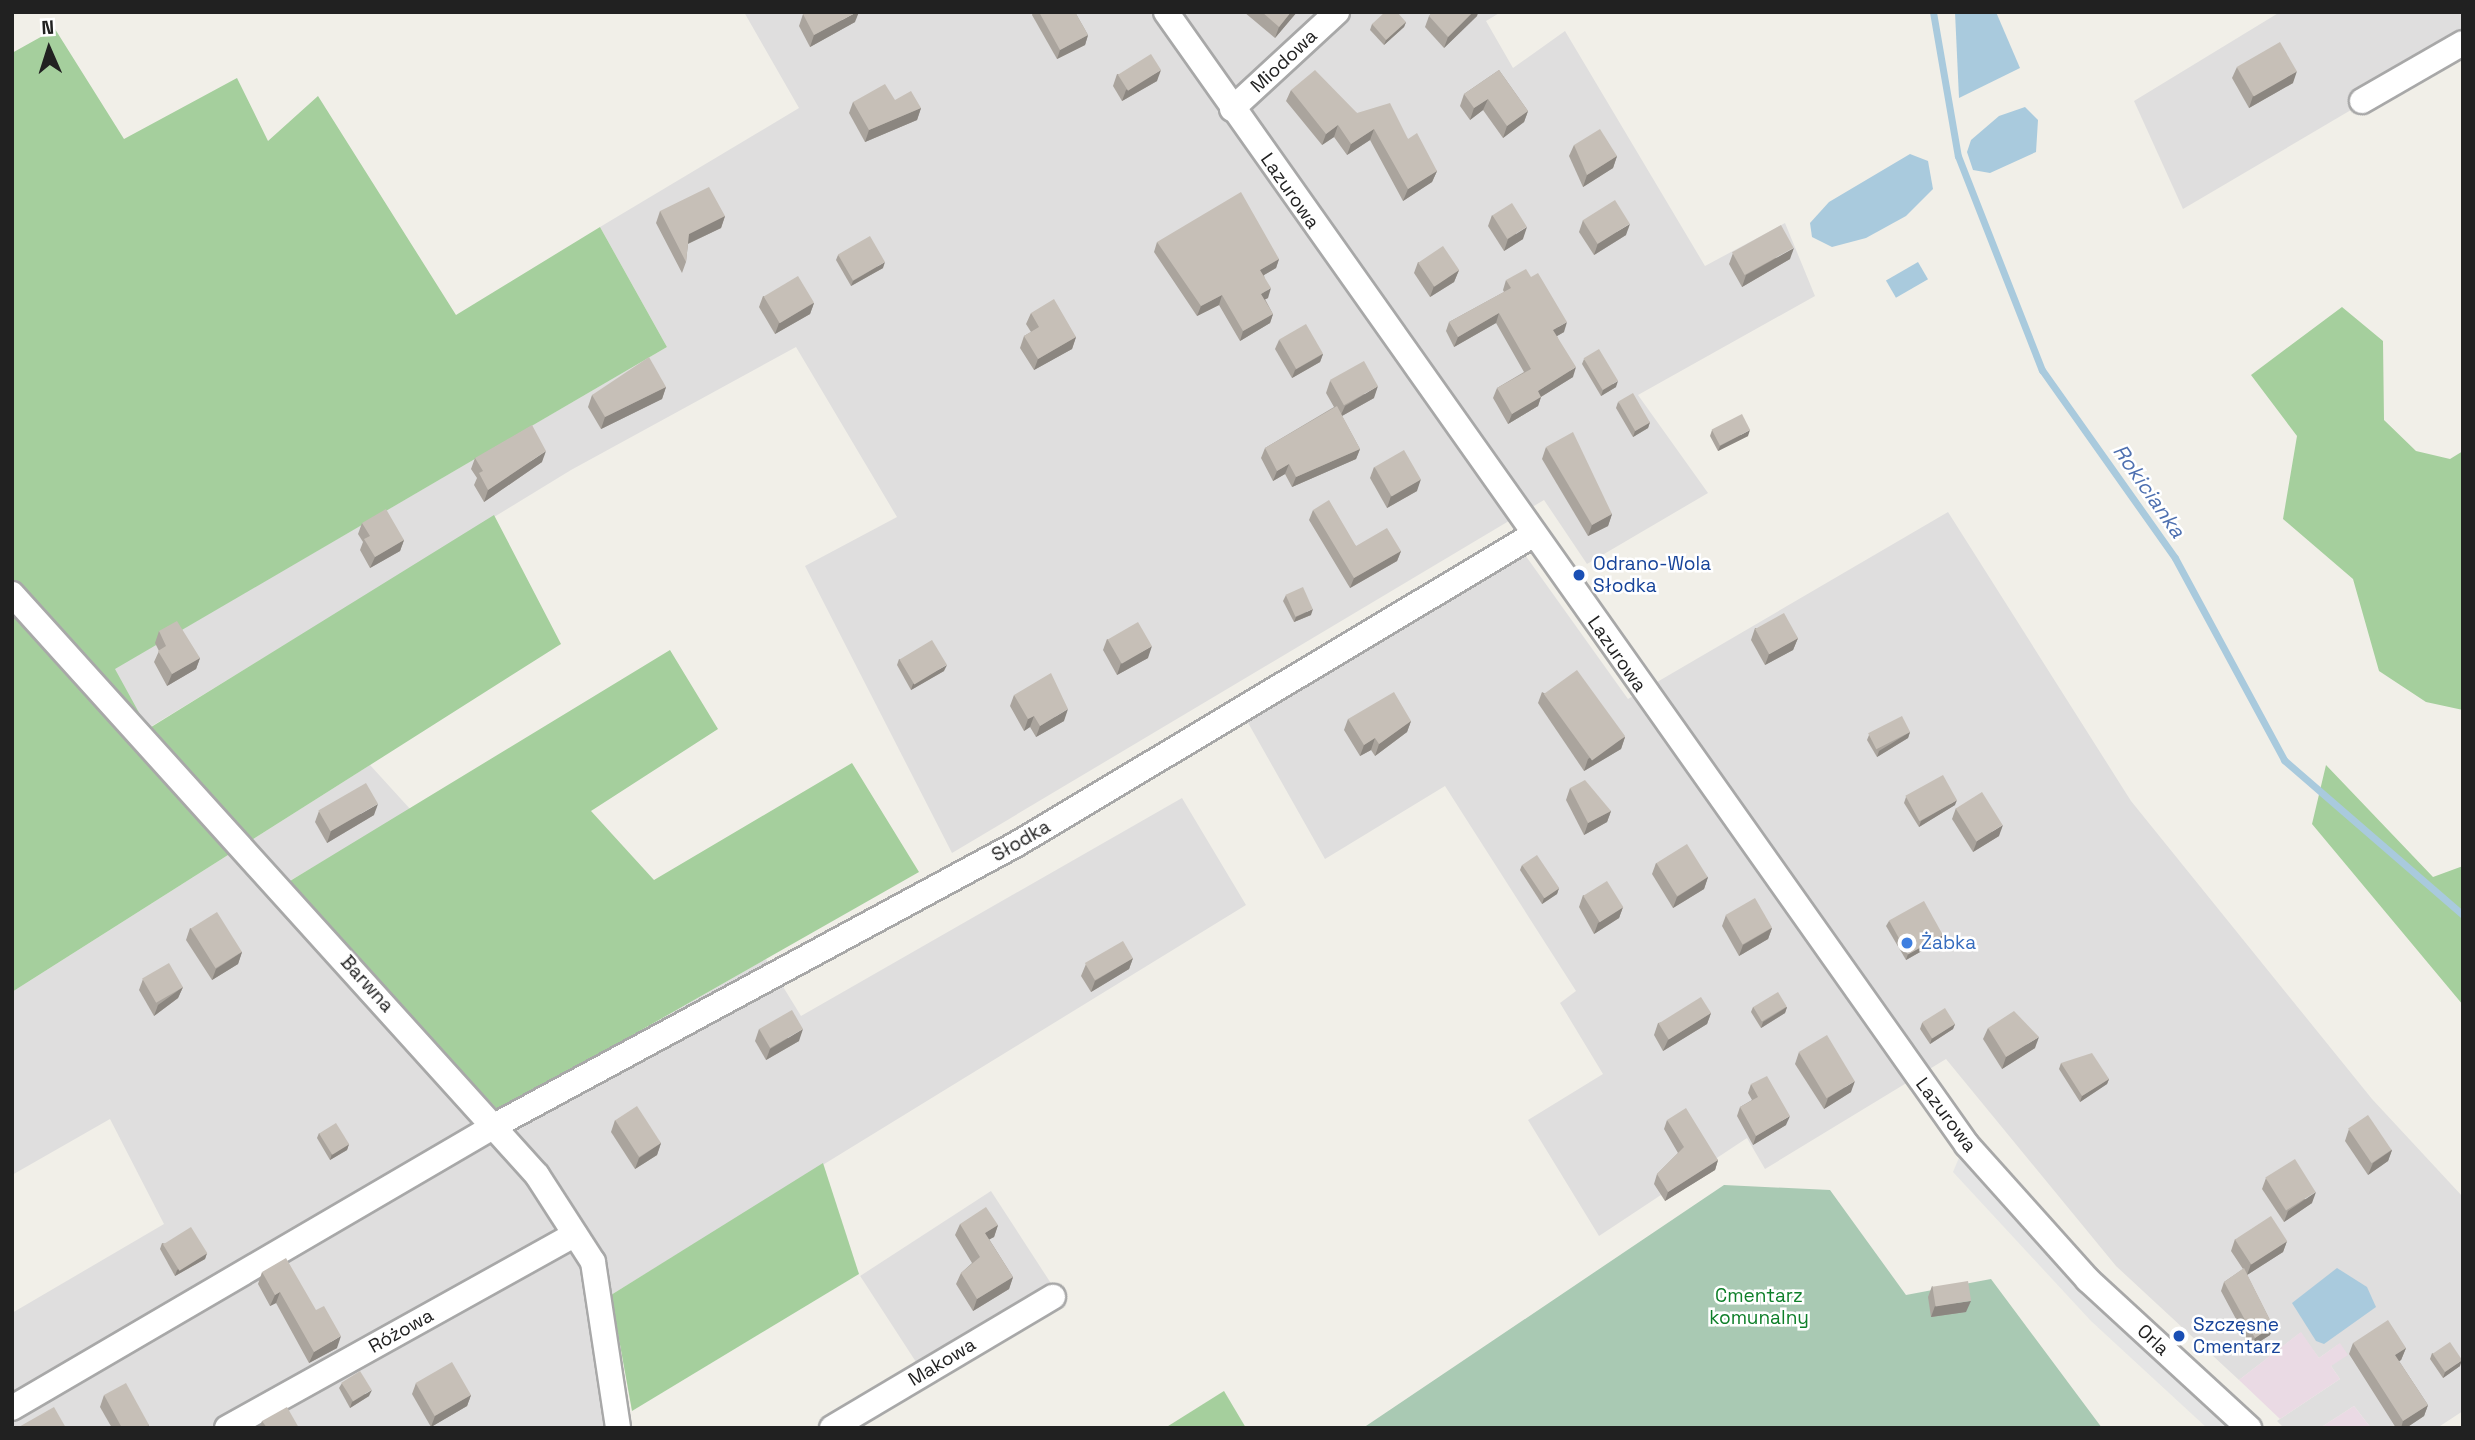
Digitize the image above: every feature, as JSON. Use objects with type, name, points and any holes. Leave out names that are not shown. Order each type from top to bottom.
[{"type":"street","name":"Lazurowa","points":[[1166,12],[1533,535],[1967,1145],[2088,1280]]},
{"type":"street","name":"Miodowa","points":[[1232,109],[1337,12]]},
{"type":"street","points":[[2362,101],[2463,43]]},
{"type":"street","name":"Słodka","points":[[12,1408],[496,1125],[1015,845],[1533,535]]},
{"type":"street","name":"Barwna","points":[[12,594],[496,1125],[593,1262],[618,1428]]},
{"type":"street","name":"Różowa","points":[[227,1428],[575,1234]]},
{"type":"street","name":"Orla","points":[[2088,1280],[2249,1428]]},
{"type":"street","name":"Makowa","points":[[832,1428],[1053,1297]]},
{"type":"shaded area","points":[[744,12],[1501,12],[1486,21],[1513,68],[1565,31],[1705,266],[1785,223],[1815,296],[1638,395],[1708,493],[1587,564],[1544,500],[952,853],[805,566],[897,517],[796,347],[571,470],[147,729],[114,669],[667,347],[600,227],[799,108]]},
{"type":"shaded area","points":[[2280,12],[2463,12],[2463,44],[2183,209],[2134,101]]},
{"type":"shaded area","points":[[1948,512],[2131,801],[2372,1099],[2463,1197],[2463,1411],[2437,1428],[2371,1428],[2354,1406],[2320,1428],[2284,1428],[2277,1421],[2340,1379],[2331,1366],[2339,1344],[2319,1358],[2300,1333],[2239,1380],[2116,1266],[1946,1059],[1765,1169],[1747,1138],[1599,1236],[1528,1120],[1603,1074],[1560,1003],[1576,991],[1445,786],[1325,859],[1247,721],[1523,552],[1628,699]]},
{"type":"shaded area","points":[[370,765],[411,810],[286,883],[499,1111],[766,959],[801,1016],[1182,798],[1246,905],[611,1295],[632,1428],[12,1428],[12,1313],[164,1224],[110,1119],[12,1175],[12,992]]},
{"type":"shaded area","points":[[1961,1153],[2234,1428],[2207,1428],[2091,1321],[1953,1172]]},
{"type":"shaded area","points":[[991,1191],[1053,1286],[922,1371],[860,1276]]},
{"type":"shaded area","points":[[2301,1332],[2319,1358],[2340,1343],[2348,1355],[2331,1366],[2340,1379],[2280,1419],[2239,1380]]},
{"type":"shaded area","points":[[2354,1406],[2371,1428],[2320,1428]]},
{"type":"green space","points":[[55,29],[124,139],[237,78],[268,141],[318,96],[456,315],[600,227],[667,347],[115,669],[148,729],[494,515],[561,644],[12,992],[12,53]]},
{"type":"green space","points":[[2342,307],[2383,341],[2384,420],[2416,451],[2450,459],[2463,451],[2463,710],[2426,702],[2379,671],[2353,579],[2283,519],[2297,436],[2251,375]]},
{"type":"green space","points":[[670,650],[718,729],[591,811],[654,880],[852,763],[919,872],[499,1111],[285,884]]},
{"type":"green space","points":[[2326,765],[2433,877],[2463,866],[2463,1005],[2312,824]]},
{"type":"green space","points":[[823,1163],[859,1274],[632,1411],[611,1295]]},
{"type":"green space","name":"Cmentarz komunalny","points":[[1724,1185],[1830,1190],[1906,1295],[1991,1279],[2102,1428],[1363,1428]]},
{"type":"green space","points":[[1224,1391],[1246,1428],[1165,1428]]},
{"type":"water","points":[[1955,12],[1996,12],[2020,68],[1959,98]]},
{"type":"water","points":[[2025,107],[2038,120],[2036,152],[1990,173],[1973,170],[1967,152],[1971,140],[1999,116]]},
{"type":"water","points":[[1910,154],[1928,161],[1933,189],[1906,216],[1866,238],[1832,247],[1812,237],[1810,223],[1829,202]]},
{"type":"water","points":[[1918,262],[1928,279],[1896,298],[1886,280]]},
{"type":"water","points":[[2337,1268],[2367,1287],[2376,1307],[2324,1344],[2316,1341],[2292,1303]]},
{"type":"building","points":[[857,12],[814,35],[803,14]]},
{"type":"building","points":[[1039,12],[1075,12],[1088,35],[1060,50]]},
{"type":"building","points":[[1262,12],[1291,12],[1279,27]]},
{"type":"building","points":[[1385,12],[1397,12],[1406,22],[1386,40],[1372,24]]},
{"type":"building","points":[[1433,12],[1473,12],[1448,37],[1429,16]]},
{"type":"building","points":[[2280,42],[2297,71],[2254,96],[2237,67]]},
{"type":"building","points":[[1151,54],[1161,70],[1128,91],[1118,75]]},
{"type":"building","points":[[1315,70],[1357,113],[1390,103],[1408,139],[1417,133],[1437,171],[1408,189],[1374,129],[1351,144],[1338,125],[1326,134],[1291,90]]},
{"type":"building","points":[[1499,70],[1528,111],[1507,126],[1488,99],[1474,108],[1464,94]]},
{"type":"building","points":[[885,84],[895,100],[911,91],[921,108],[869,130],[853,102]]},
{"type":"building","points":[[1600,129],[1617,156],[1587,175],[1574,145]]},
{"type":"building","points":[[709,187],[725,216],[689,234],[686,262],[660,211]]},
{"type":"building","points":[[1241,192],[1279,259],[1260,270],[1271,288],[1261,294],[1273,314],[1243,331],[1222,295],[1201,306],[1157,242]]},
{"type":"building","points":[[1615,200],[1630,224],[1598,244],[1583,220]]},
{"type":"building","points":[[1512,203],[1527,227],[1507,239],[1492,215]]},
{"type":"building","points":[[1781,225],[1794,248],[1745,275],[1732,252]]},
{"type":"building","points":[[870,236],[885,262],[853,280],[838,254]]},
{"type":"building","points":[[1443,246],[1459,270],[1434,287],[1418,263]]},
{"type":"building","points":[[1526,269],[1531,277],[1538,273],[1567,322],[1553,330],[1576,367],[1538,391],[1541,397],[1512,414],[1497,388],[1531,369],[1499,313],[1458,337],[1449,322],[1511,288],[1506,280]]},
{"type":"building","points":[[798,276],[814,303],[780,323],[764,297]]},
{"type":"building","points":[[1054,299],[1076,337],[1038,359],[1024,336],[1039,327],[1031,313]]},
{"type":"building","points":[[1306,324],[1323,353],[1296,369],[1279,340]]},
{"type":"building","points":[[1599,349],[1618,381],[1603,390],[1584,358]]},
{"type":"building","points":[[649,357],[666,387],[605,417],[592,395]]},
{"type":"building","points":[[1364,361],[1378,386],[1344,405],[1330,380]]},
{"type":"building","points":[[1633,393],[1650,422],[1635,431],[1618,402]]},
{"type":"building","points":[[1337,406],[1360,449],[1296,477],[1289,464],[1277,471],[1265,448]]},
{"type":"building","points":[[1742,414],[1750,430],[1720,445],[1712,429]]},
{"type":"building","points":[[532,425],[546,451],[488,490],[479,473],[483,471],[475,458]]},
{"type":"building","points":[[1573,432],[1612,514],[1592,525],[1546,447]]},
{"type":"building","points":[[1404,450],[1421,479],[1392,496],[1375,467]]},
{"type":"building","points":[[1329,500],[1356,546],[1387,528],[1401,551],[1354,578],[1313,510]]},
{"type":"building","points":[[386,509],[404,540],[375,557],[364,539],[370,536],[362,523]]},
{"type":"building","points":[[1303,587],[1313,609],[1295,617],[1286,595]]},
{"type":"building","points":[[1784,613],[1798,638],[1769,654],[1755,629]]},
{"type":"building","points":[[177,621],[200,658],[172,674],[158,651],[166,646],[159,631]]},
{"type":"building","points":[[1138,622],[1152,646],[1122,664],[1108,640]]},
{"type":"building","points":[[932,640],[947,665],[914,684],[899,660]]},
{"type":"building","points":[[1577,670],[1625,736],[1592,760],[1544,694]]},
{"type":"building","points":[[1051,673],[1068,709],[1040,726],[1034,716],[1028,719],[1014,695]]},
{"type":"building","points":[[1394,692],[1411,721],[1379,744],[1375,738],[1364,745],[1348,719]]},
{"type":"building","points":[[1902,716],[1910,732],[1876,749],[1868,733]]},
{"type":"building","points":[[1943,775],[1957,800],[1919,821],[1905,796]]},
{"type":"building","points":[[1585,780],[1611,811],[1588,823],[1570,788]]},
{"type":"building","points":[[366,783],[378,804],[330,831],[318,810]]},
{"type":"building","points":[[1982,792],[2003,825],[1976,842],[1956,808]]},
{"type":"building","points":[[1687,844],[1708,877],[1677,896],[1656,863]]},
{"type":"building","points":[[1537,855],[1559,888],[1544,898],[1522,865]]},
{"type":"building","points":[[1607,881],[1623,907],[1600,922],[1583,896]]},
{"type":"building","points":[[1755,898],[1772,927],[1743,944],[1726,915]]},
{"type":"building","points":[[1924,901],[1943,935],[1908,955],[1889,920]]},
{"type":"building","points":[[217,912],[242,952],[216,968],[191,928]]},
{"type":"building","points":[[1123,941],[1133,958],[1095,980],[1085,963]]},
{"type":"building","points":[[169,963],[183,987],[156,1003],[142,978]]},
{"type":"building","points":[[1778,992],[1787,1007],[1762,1022],[1753,1007]]},
{"type":"building","points":[[1701,997],[1711,1013],[1669,1040],[1659,1023]]},
{"type":"building","points":[[1945,1008],[1955,1024],[1932,1038],[1922,1022]]},
{"type":"building","points":[[792,1010],[803,1029],[770,1048],[759,1029]]},
{"type":"building","points":[[2014,1011],[2039,1037],[2006,1057],[1988,1028]]},
{"type":"building","points":[[1827,1035],[1855,1081],[1827,1098],[1799,1052]]},
{"type":"building","points":[[2092,1053],[2109,1079],[2082,1096],[2061,1063]]},
{"type":"building","points":[[1767,1076],[1790,1116],[1756,1136],[1740,1107],[1758,1097],[1751,1084]]},
{"type":"building","points":[[637,1106],[661,1143],[639,1157],[615,1120]]},
{"type":"building","points":[[1686,1108],[1718,1160],[1668,1192],[1657,1174],[1684,1147],[1667,1120]]},
{"type":"building","points":[[2368,1115],[2391,1150],[2372,1163],[2348,1128]]},
{"type":"building","points":[[336,1123],[349,1144],[332,1155],[319,1134]]},
{"type":"building","points":[[2295,1159],[2316,1192],[2286,1211],[2265,1178]]},
{"type":"building","points":[[986,1207],[998,1225],[985,1233],[1013,1277],[977,1299],[961,1273],[980,1257],[960,1224]]},
{"type":"building","points":[[2271,1216],[2287,1241],[2251,1265],[2235,1239]]},
{"type":"building","points":[[191,1227],[207,1253],[179,1271],[163,1244]]},
{"type":"building","points":[[286,1258],[316,1310],[324,1306],[341,1336],[314,1352],[280,1292],[275,1295],[262,1272]]},
{"type":"building","points":[[2244,1268],[2273,1326],[2255,1338],[2224,1282]]},
{"type":"building","points":[[1968,1281],[1971,1301],[1936,1306],[1932,1287]]},
{"type":"building","points":[[2388,1320],[2406,1348],[2395,1355],[2428,1405],[2403,1421],[2353,1343]]},
{"type":"building","points":[[2450,1342],[2462,1360],[2445,1372],[2433,1354]]},
{"type":"building","points":[[452,1362],[471,1395],[435,1416],[416,1383]]},
{"type":"building","points":[[360,1371],[372,1390],[353,1401],[341,1383]]},
{"type":"building","points":[[126,1383],[149,1425],[144,1428],[122,1428],[104,1395]]},
{"type":"building","points":[[54,1407],[66,1428],[17,1428]]},
{"type":"building","points":[[287,1407],[299,1428],[267,1428],[262,1421]]},
{"type":"waterway","name":"Rokicianka","points":[[1933,12],[1958,156],[2042,370],[2175,558],[2284,760],[2463,915]]},
{"type":"place","name":"Odrano-Wola Słodka","points":[[1579,575]]},
{"type":"place","name":"Żabka","points":[[1907,943]]},
{"type":"place","name":"Szczęsne Cmentarz","points":[[2179,1336]]}]
